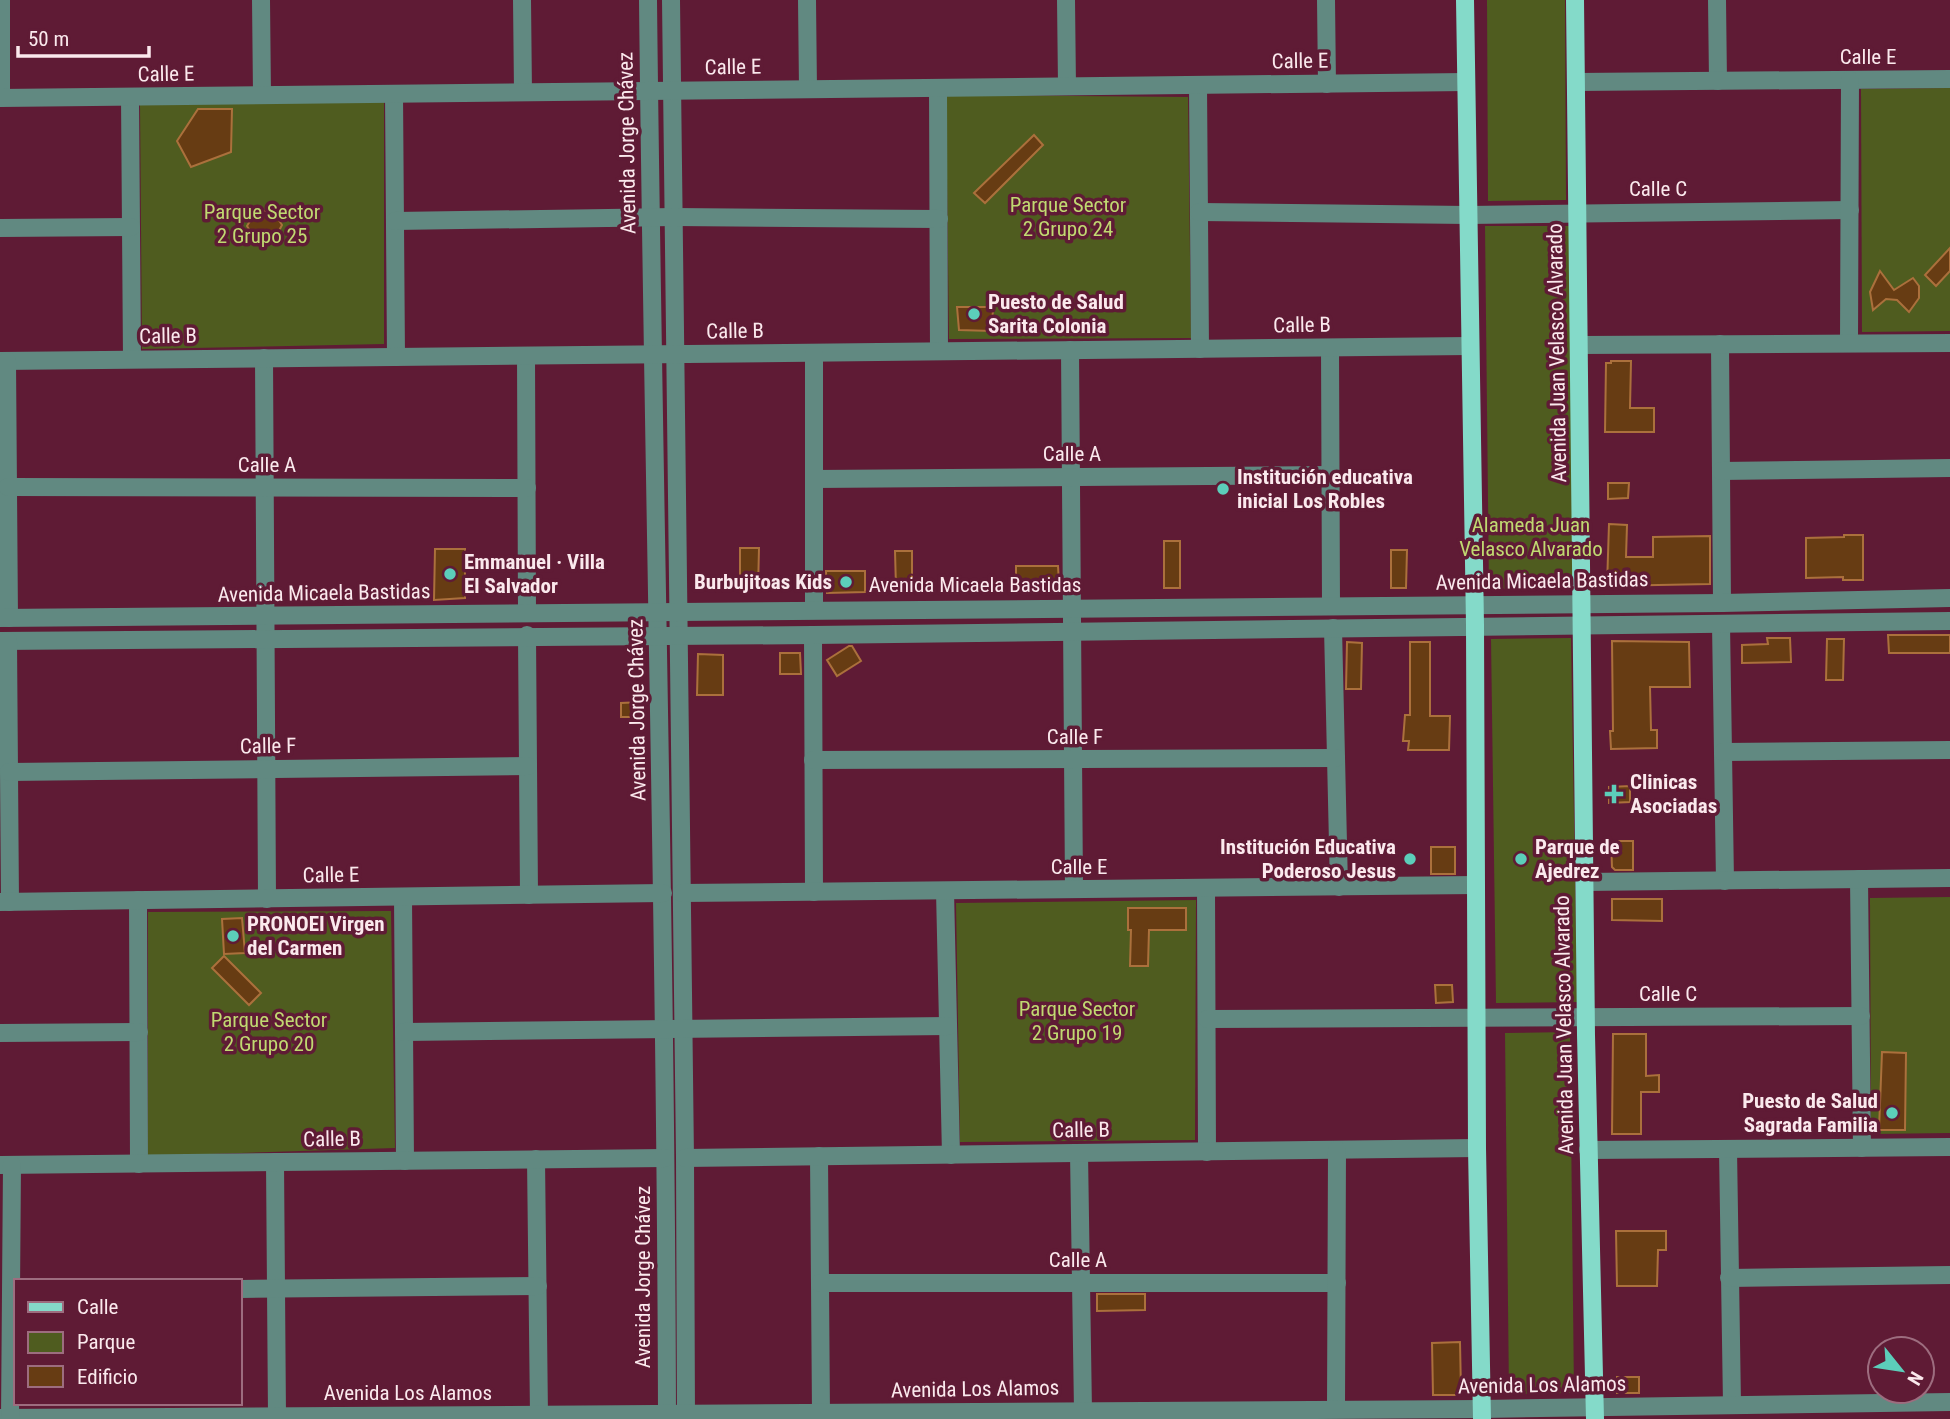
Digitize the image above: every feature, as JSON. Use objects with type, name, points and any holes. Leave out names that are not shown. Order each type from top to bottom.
[{"type":"main road","points":[[1465,0],[1475,625],[1477,1148],[1482,1414]]},
{"type":"main road","name":"Avenida Juan Velasco Alvarado","points":[[1575,0],[1586,1018],[1595,1413]]},
{"type":"street","points":[[1,0],[1,98]]},
{"type":"street","points":[[261,0],[262,95]]},
{"type":"street","points":[[522,0],[523,92]]},
{"type":"street","name":"Avenida Jorge Chávez","points":[[648,0],[663,893],[667,1417]]},
{"type":"street","name":"Avenida Jorge Chávez","points":[[671,0],[686,1416]]},
{"type":"street","points":[[807,0],[808,89]]},
{"type":"street","points":[[1066,0],[1067,86]]},
{"type":"street","points":[[1326,0],[1327,84]]},
{"type":"street","points":[[1717,0],[1718,81]]},
{"type":"street","name":"Calle E","points":[[1576,82],[1950,79]]},
{"type":"street","points":[[1849,343],[1850,80]]},
{"type":"street","name":"Calle E","points":[[1,98],[1466,82]]},
{"type":"street","points":[[1198,85],[1200,349]]},
{"type":"street","points":[[938,88],[939,351]]},
{"type":"street","points":[[394,94],[396,357]]},
{"type":"street","points":[[130,97],[132,359]]},
{"type":"street","name":"Calle C","points":[[1199,212],[1468,215],[1850,210]]},
{"type":"street","points":[[395,221],[652,217],[939,219]]},
{"type":"street","points":[[0,228],[131,227]]},
{"type":"street","points":[[1580,345],[1950,343]]},
{"type":"street","points":[[1720,344],[1722,603]]},
{"type":"street","name":"Calle B","points":[[4,361],[1470,346]]},
{"type":"street","points":[[1330,348],[1331,606]]},
{"type":"street","points":[[1070,350],[1074,889]]},
{"type":"street","points":[[814,353],[814,609]]},
{"type":"street","points":[[526,356],[527,613]]},
{"type":"street","points":[[264,358],[267,899]]},
{"type":"street","points":[[4,361],[8,487],[4,618]]},
{"type":"street","points":[[1721,471],[1950,468]]},
{"type":"street","name":"Calle A","points":[[814,479],[1330,475]]},
{"type":"street","name":"Calle A","points":[[8,487],[527,488]]},
{"type":"street","name":"Avenida Micaela Bastidas","points":[[4,618],[1722,603],[1950,598]]},
{"type":"street","name":"Avenida Micaela Bastidas","points":[[4,641],[527,635],[813,635],[1950,621]]},
{"type":"street","points":[[1721,624],[1724,881]]},
{"type":"street","points":[[1333,628],[1339,887]]},
{"type":"street","points":[[527,635],[528,895]]},
{"type":"street","points":[[813,635],[814,892]]},
{"type":"street","points":[[4,641],[9,772],[5,902]]},
{"type":"street","points":[[1723,752],[1950,750]]},
{"type":"street","name":"Calle F","points":[[813,760],[1336,758]]},
{"type":"street","name":"Calle F","points":[[9,772],[528,766]]},
{"type":"street","points":[[1585,882],[1950,878]]},
{"type":"street","points":[[1859,879],[1862,1148]]},
{"type":"street","name":"Calle E","points":[[682,893],[1476,885]]},
{"type":"street","points":[[1206,888],[1207,1152]]},
{"type":"street","points":[[945,891],[951,1155]]},
{"type":"street","name":"Calle E","points":[[5,902],[663,893]]},
{"type":"street","points":[[403,897],[405,1161]]},
{"type":"street","points":[[138,900],[139,1164]]},
{"type":"street","name":"Calle C","points":[[1207,1019],[1861,1016]]},
{"type":"street","points":[[404,1032],[948,1026]]},
{"type":"street","points":[[0,1033],[139,1032]]},
{"type":"street","points":[[1588,1150],[1950,1147]]},
{"type":"street","name":"Calle B","points":[[685,1158],[1477,1148]]},
{"type":"street","points":[[1728,1149],[1732,1404]]},
{"type":"street","points":[[1336,1409],[1337,1150]]},
{"type":"street","points":[[1079,1153],[1083,1411]]},
{"type":"street","points":[[819,1156],[821,1413]]},
{"type":"street","name":"Calle B","points":[[6,1165],[665,1158]]},
{"type":"street","points":[[536,1159],[539,1415]]},
{"type":"street","points":[[275,1162],[277,1416]]},
{"type":"street","points":[[5,1418],[13,1291],[6,1165]]},
{"type":"street","points":[[1729,1278],[1950,1275]]},
{"type":"street","name":"Calle A","points":[[820,1283],[1337,1283]]},
{"type":"street","points":[[242,1289],[538,1286]]},
{"type":"street","name":"Avenida Los Alamos","points":[[5,1418],[539,1415],[667,1417],[821,1413],[1336,1409],[1482,1414],[1595,1413],[1732,1404],[1950,1402]]},
{"type":"green space","points":[[1487,0],[1565,0],[1566,200],[1488,201]]},
{"type":"green space","points":[[1950,88],[1950,331],[1862,332],[1861,89]]},
{"type":"green space","name":"Parque Sector 2 Grupo 24","points":[[946,95],[1188,97],[1191,338],[949,339]]},
{"type":"green space","name":"Parque Sector 2 Grupo 25","points":[[384,101],[384,344],[142,349],[140,105]]},
{"type":"green space","name":"Alameda Juan Velasco Alvarado","points":[[1485,226],[1569,226],[1574,589],[1489,589]]},
{"type":"green space","points":[[1571,638],[1577,1002],[1496,1003],[1491,639]]},
{"type":"green space","points":[[1950,897],[1950,1133],[1871,1134],[1870,898]]},
{"type":"green space","name":"Parque Sector 2 Grupo 19","points":[[1196,900],[1195,1140],[960,1142],[956,903]]},
{"type":"green space","name":"Parque Sector 2 Grupo 20","points":[[391,911],[395,1148],[148,1156],[148,912]]},
{"type":"green space","points":[[1570,1032],[1574,1393],[1509,1394],[1505,1033]]},
{"type":"building","points":[[198,109],[232,109],[231,152],[191,167],[177,141]]},
{"type":"building","points":[[1034,135],[1043,145],[985,203],[974,193]]},
{"type":"building","points":[[256,211],[273,211],[282,225],[273,242],[257,242],[247,226]]},
{"type":"building","points":[[1950,248],[1950,271],[1936,286],[1925,275]]},
{"type":"building","points":[[1880,271],[1894,290],[1913,278],[1919,286],[1919,298],[1909,312],[1897,300],[1886,299],[1873,310],[1870,292]]},
{"type":"building","name":"Puesto de Salud Sarita Colonia","points":[[957,307],[993,307],[992,331],[959,330]]},
{"type":"building","points":[[1631,361],[1630,408],[1654,408],[1654,432],[1605,432],[1606,363]]},
{"type":"building","points":[[1608,483],[1629,483],[1628,498],[1608,499]]},
{"type":"building","points":[[1609,524],[1627,525],[1626,557],[1653,557],[1653,537],[1710,536],[1710,584],[1607,586]]},
{"type":"building","points":[[1863,535],[1863,580],[1843,580],[1843,577],[1806,578],[1806,538]]},
{"type":"building","points":[[1164,541],[1180,541],[1180,588],[1164,588]]},
{"type":"building","points":[[740,548],[759,548],[758,590],[740,590]]},
{"type":"building","name":"Emmanuel · Villa El Salvador","points":[[435,549],[465,549],[465,598],[434,600]]},
{"type":"building","points":[[1391,550],[1407,550],[1406,588],[1391,588]]},
{"type":"building","points":[[895,551],[912,551],[912,588],[896,588]]},
{"type":"building","points":[[1016,566],[1058,566],[1059,583],[1044,589],[1016,589]]},
{"type":"building","name":"Burbujitoas Kids","points":[[826,571],[865,571],[865,592],[827,593]]},
{"type":"building","points":[[1888,635],[1950,635],[1950,653],[1889,653]]},
{"type":"building","points":[[1767,638],[1790,638],[1791,662],[1742,663],[1742,645],[1768,644]]},
{"type":"building","points":[[1827,639],[1844,639],[1843,680],[1826,680]]},
{"type":"building","points":[[1612,641],[1689,642],[1690,687],[1650,687],[1651,730],[1657,730],[1657,748],[1611,749]]},
{"type":"building","points":[[1347,642],[1362,643],[1361,689],[1346,689]]},
{"type":"building","points":[[1410,642],[1430,642],[1430,716],[1450,716],[1449,750],[1408,750],[1409,741],[1403,741],[1405,715],[1410,715]]},
{"type":"building","points":[[852,646],[861,661],[837,676],[827,660]]},
{"type":"building","points":[[780,653],[800,653],[801,674],[780,674]]},
{"type":"building","points":[[698,654],[723,655],[723,695],[697,695]]},
{"type":"building","points":[[642,702],[642,717],[621,717],[621,703]]},
{"type":"building","points":[[1630,786],[1630,802],[1609,803],[1609,787]]},
{"type":"building","points":[[1611,841],[1633,841],[1633,870],[1615,870],[1612,867]]},
{"type":"building","points":[[1431,847],[1455,847],[1455,874],[1431,874]]},
{"type":"building","points":[[1612,899],[1662,899],[1662,921],[1612,920]]},
{"type":"building","points":[[1128,908],[1186,908],[1186,930],[1149,930],[1148,966],[1130,966],[1131,930],[1128,930]]},
{"type":"building","name":"PRONOEI Virgen del Carmen","points":[[242,918],[245,953],[224,954],[222,919]]},
{"type":"building","points":[[224,956],[261,993],[249,1005],[212,968]]},
{"type":"building","points":[[1435,985],[1452,985],[1453,1002],[1436,1003]]},
{"type":"building","points":[[1613,1034],[1646,1034],[1646,1076],[1659,1075],[1659,1092],[1641,1092],[1641,1134],[1612,1134]]},
{"type":"building","points":[[1882,1052],[1906,1053],[1905,1130],[1879,1130]]},
{"type":"building","points":[[1616,1231],[1666,1231],[1666,1250],[1658,1250],[1657,1286],[1617,1286]]},
{"type":"building","points":[[1097,1294],[1145,1294],[1145,1310],[1097,1311]]},
{"type":"building","points":[[1460,1342],[1461,1391],[1457,1395],[1433,1395],[1432,1343]]},
{"type":"building","points":[[1617,1377],[1639,1377],[1639,1393],[1617,1393]]},
{"type":"place","name":"Puesto de Salud Sarita Colonia","points":[[974,314]]},
{"type":"place","name":"Institución educativa inicial Los Robles","points":[[1223,489]]},
{"type":"place","name":"Emmanuel · Villa El Salvador","points":[[450,574]]},
{"type":"place","name":"Burbujitoas Kids","points":[[846,582]]},
{"type":"place","name":"Clinicas Asociadas","points":[[1614,794]]},
{"type":"place","name":"Institución Educativa Poderoso Jesus","points":[[1410,859]]},
{"type":"place","name":"Parque de Ajedrez","points":[[1521,859]]},
{"type":"place","name":"PRONOEI Virgen del Carmen","points":[[233,936]]},
{"type":"place","name":"Puesto de Salud Sagrada Familia","points":[[1892,1113]]}]
